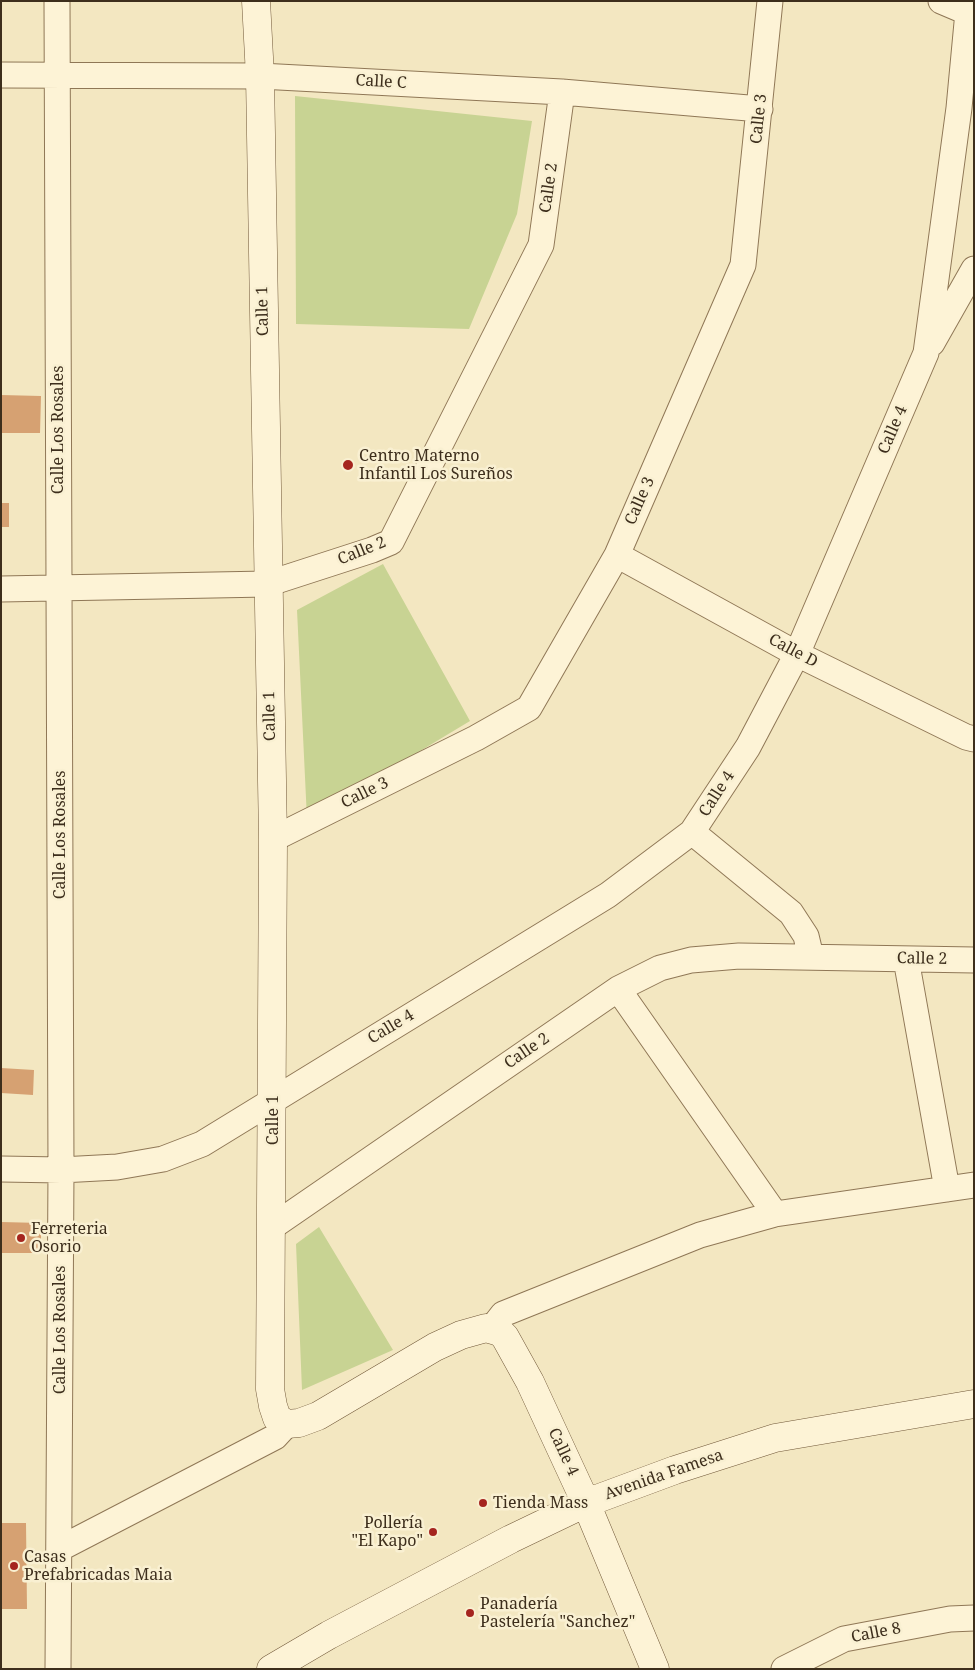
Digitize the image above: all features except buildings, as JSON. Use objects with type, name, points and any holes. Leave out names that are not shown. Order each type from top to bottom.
[{"type":"street","name":"Calle Los Rosales","points":[[56,1],[61,1170],[58,1669]]},
{"type":"street","name":"Calle 1","points":[[256,1],[260,76],[267,584],[273,839],[270,1389],[277,1418],[287,1424]]},
{"type":"street","name":"Calle 3","points":[[273,839],[476,738],[529,708],[617,554],[743,265],[770,1]]},
{"type":"street","points":[[942,1],[971,14]]},
{"type":"street","name":"Calle 4","points":[[1,1169],[61,1170],[117,1167],[163,1158],[202,1144],[273,1098],[608,895],[692,832],[748,747],[797,654],[926,354],[971,14]]},
{"type":"street","name":"Calle C","points":[[1,75],[260,76],[562,92],[760,109]]},
{"type":"street","name":"Calle 2","points":[[1,589],[267,584],[391,542],[541,245],[562,92]]},
{"type":"street","points":[[926,354],[974,269]]},
{"type":"street","name":"Calle D","points":[[617,554],[797,654],[971,733]]},
{"type":"street","points":[[692,832],[791,913],[806,936],[810,957]]},
{"type":"street","name":"Calle 2","points":[[272,1227],[618,989],[660,968],[691,960],[739,956],[974,960]]},
{"type":"street","points":[[906,959],[947,1189]]},
{"type":"street","points":[[618,989],[775,1214]]},
{"type":"street","points":[[58,1549],[274,1437],[287,1424],[299,1423],[318,1416],[435,1347],[478,1329],[492,1328],[503,1314],[700,1235],[775,1214],[974,1186]]},
{"type":"street","name":"Calle 4","points":[[492,1328],[505,1337],[530,1382],[586,1503],[655,1669]]},
{"type":"street","name":"Avenida Famesa","points":[[271,1669],[329,1635],[511,1538],[586,1503],[675,1470],[775,1438],[974,1404]]},
{"type":"street","name":"Calle 8","points":[[784,1669],[844,1639],[950,1619],[974,1618]]},
{"type":"green space","points":[[295,96],[532,121],[517,214],[469,329],[296,324]]},
{"type":"green space","points":[[383,564],[470,721],[307,819],[297,610]]},
{"type":"green space","points":[[319,1227],[393,1350],[302,1390],[296,1244]]},
{"type":"place","name":"Centro Materno Infantil Los Sureños","points":[[348,465]]},
{"type":"place","name":"Ferreteria Osorio","points":[[21,1238]]},
{"type":"place","name":"Tienda Mass","points":[[483,1503]]},
{"type":"place","name":"Pollería \"El Kapo\"","points":[[433,1532]]},
{"type":"place","name":"Casas Prefabricadas Maia","points":[[14,1566]]},
{"type":"place","name":"Panadería Pastelería \"Sanchez\"","points":[[470,1613]]}]
